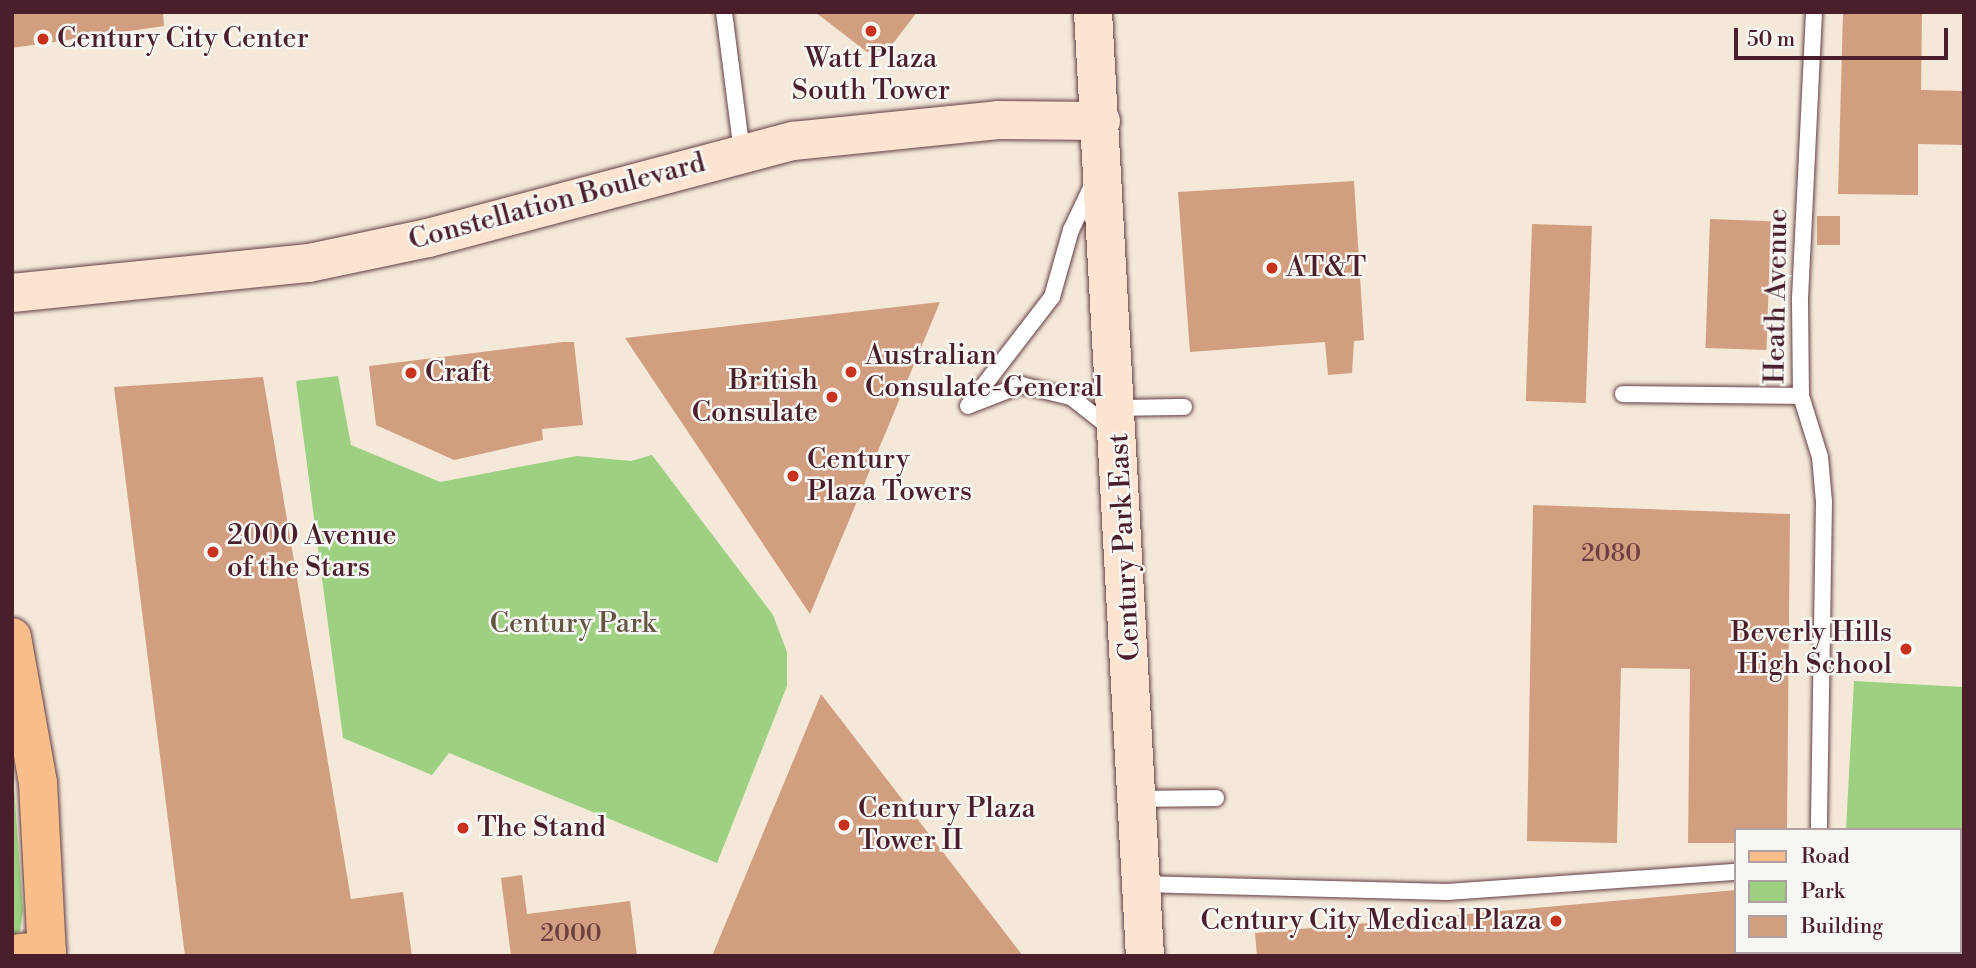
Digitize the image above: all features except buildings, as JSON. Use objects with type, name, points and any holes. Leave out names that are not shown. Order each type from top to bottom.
[{"type":"main road","name":"Century Park East","points":[[1093,12],[1101,121],[1100,171],[1118,421],[1137,884],[1145,956]]},
{"type":"main road","name":"Constellation Boulevard","points":[[12,293],[309,263],[428,238],[793,141],[998,120],[1101,121]]},
{"type":"main road","points":[[12,637],[38,783],[35,953]]},
{"type":"lane","points":[[724,12],[742,153]]},
{"type":"lane","name":"Heath Avenue","points":[[1814,12],[1801,396],[1820,457],[1824,502],[1819,828]]},
{"type":"lane","points":[[1100,171],[1071,230],[1052,297],[968,406],[1021,385],[1072,397],[1118,421],[1184,407]]},
{"type":"lane","points":[[1623,394],[1801,396]]},
{"type":"lane","points":[[1135,799],[1216,798]]},
{"type":"lane","points":[[1137,884],[1447,892],[1734,872]]},
{"type":"green space","name":"Century Park","points":[[338,376],[351,445],[440,482],[577,456],[631,461],[652,455],[773,615],[787,652],[787,686],[717,863],[449,753],[432,775],[343,738],[296,381]]},
{"type":"green space","points":[[1854,681],[1964,687],[1964,904],[1962,828],[1846,828]]},
{"type":"green space","points":[[12,760],[23,911],[20,931],[12,937]]},
{"type":"place","name":"Watt Plaza South Tower","points":[[871,31]]},
{"type":"place","name":"Century City Center","points":[[43,39]]},
{"type":"place","name":"AT&T","points":[[1272,268]]},
{"type":"place","name":"Australian Consulate-General","points":[[851,372]]},
{"type":"place","name":"Craft","points":[[411,373]]},
{"type":"place","name":"British Consulate","points":[[832,397]]},
{"type":"place","name":"Century Plaza Towers","points":[[793,476]]},
{"type":"place","name":"2000 Avenue of the Stars","points":[[213,552]]},
{"type":"place","name":"Beverly Hills High School","points":[[1906,649]]},
{"type":"place","name":"Century Plaza Tower II","points":[[844,825]]},
{"type":"place","name":"The Stand","points":[[463,828]]},
{"type":"place","name":"Century City Medical Plaza","points":[[1556,921]]}]
